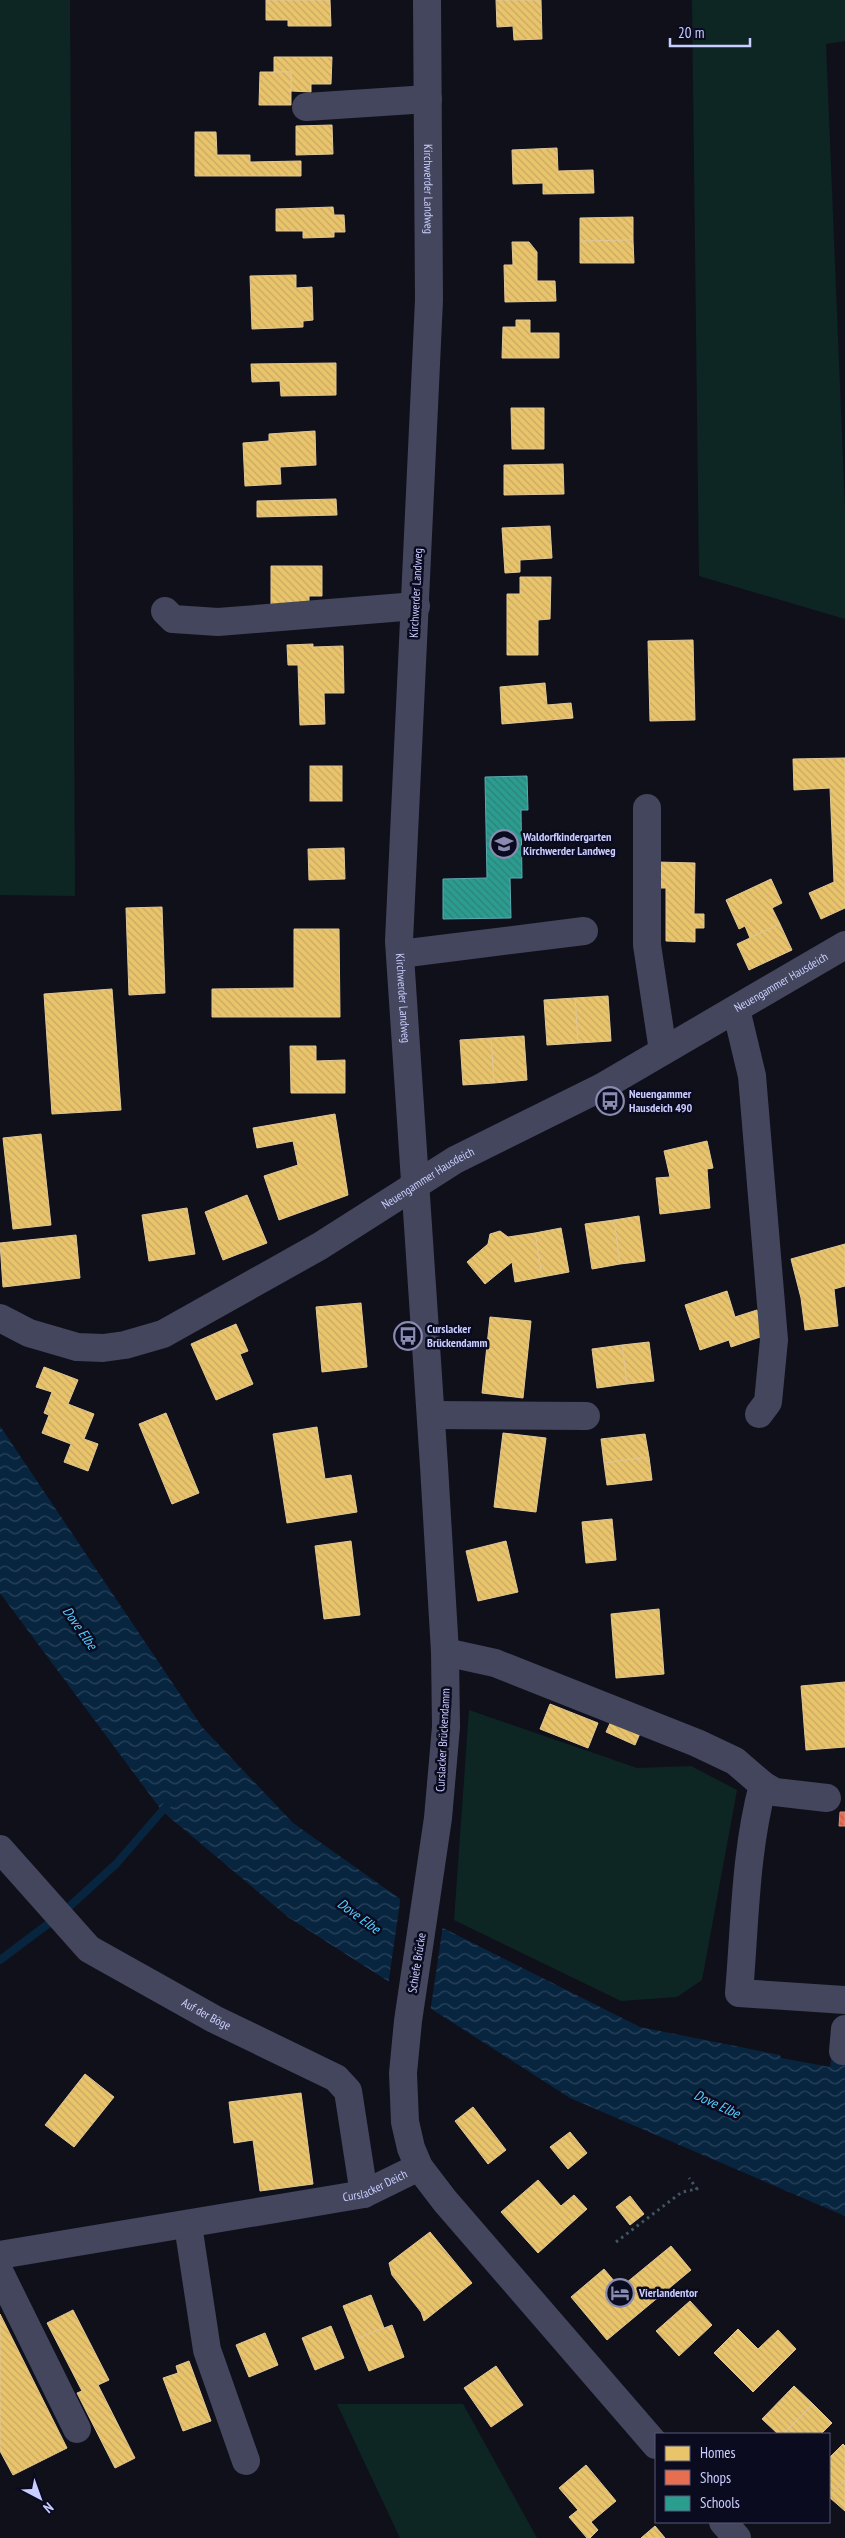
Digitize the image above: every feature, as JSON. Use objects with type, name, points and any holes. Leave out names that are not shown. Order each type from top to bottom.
[{"type":"street","name":"Kirchwerder Landweg","points":[[415,1186],[400,954],[429,300],[426,0]]},
{"type":"street","points":[[306,107],[428,100]]},
{"type":"street","points":[[165,611],[173,619],[218,622],[416,606]]},
{"type":"street","points":[[647,808],[647,945],[663,1050]]},
{"type":"street","points":[[400,954],[584,931]]},
{"type":"street","name":"Neuengammer Hausdeich","points":[[0,1318],[29,1333],[77,1346],[103,1348],[146,1340],[163,1334],[320,1246],[455,1160],[602,1086],[845,946]]},
{"type":"street","points":[[736,1009],[752,1076],[774,1340],[768,1402],[759,1414]]},
{"type":"street","name":"Curslacker Brückendamm","points":[[415,1186],[445,1652],[446,1727],[438,1818],[426,1904]]},
{"type":"street","points":[[431,1415],[586,1416]]},
{"type":"street","points":[[445,1652],[495,1663],[697,1743],[735,1761],[763,1785],[775,1792],[826,1798]]},
{"type":"street","points":[[763,1785],[756,1810],[750,1854],[739,1993],[845,2000]]},
{"type":"street","name":"Auf der Böge","points":[[0,1849],[89,1949],[214,2019],[336,2078],[348,2090],[364,2194]]},
{"type":"street","name":"Schiefe Brücke","points":[[419,2167],[411,2148],[406,2122],[403,2073],[408,2021],[426,1904]]},
{"type":"street","name":"Curslacker Deich","points":[[0,2255],[364,2194],[419,2167],[487,2251],[655,2444]]},
{"type":"street","points":[[188,2225],[207,2350],[246,2462]]},
{"type":"street","points":[[0,2273],[77,2429]]},
{"type":"street","points":[[724,2523],[737,2538]]},
{"type":"path","points":[[616,2242],[682,2192],[697,2189],[689,2178]]},
{"type":"green space","points":[[0,0],[70,0],[75,896],[0,895]]},
{"type":"green space","points":[[692,0],[845,0],[845,41],[826,44],[845,510],[845,619],[699,576]]},
{"type":"green space","points":[[469,1710],[637,1768],[691,1766],[737,1790],[702,1980],[677,1997],[621,2001],[454,1920]]},
{"type":"green space","points":[[337,2404],[463,2404],[537,2538],[400,2538]]},
{"type":"water","name":"Dove Elbe","points":[[0,1426],[202,1727],[293,1823],[437,1925],[640,2027],[830,2067],[832,2050],[845,2051],[845,2216],[570,2098],[288,1917],[162,1811],[0,1593]]},
{"type":"pier","points":[[401,1895],[443,1925],[430,2013],[388,1986]]},
{"type":"building: Homes","points":[[266,0],[330,0],[331,26],[288,26],[288,20],[266,20]]},
{"type":"building: Homes","points":[[496,0],[541,0],[542,39],[514,40],[513,26],[497,27]]},
{"type":"building: Homes","points":[[274,57],[332,57],[331,84],[311,84],[311,92],[291,91],[291,72],[274,72]]},
{"type":"building: Homes","points":[[260,72],[291,72],[291,105],[259,105]]},
{"type":"building: Homes","points":[[332,125],[333,154],[296,155],[296,126]]},
{"type":"building: Homes","points":[[195,132],[216,132],[217,155],[250,155],[250,162],[301,161],[301,176],[195,176]]},
{"type":"building: Homes","points":[[557,148],[558,171],[593,170],[594,193],[543,194],[543,183],[513,184],[512,150]]},
{"type":"building: Homes","points":[[333,207],[334,215],[344,215],[345,232],[334,232],[334,237],[303,238],[303,231],[276,231],[276,209]]},
{"type":"building: Homes","points":[[633,217],[633,240],[580,241],[580,218]]},
{"type":"building: Homes","points":[[633,240],[634,263],[580,263],[580,241]]},
{"type":"building: Homes","points":[[512,242],[529,242],[537,252],[537,281],[555,281],[556,301],[505,302],[504,265],[513,265]]},
{"type":"building: Homes","points":[[296,275],[296,288],[312,287],[313,320],[303,321],[303,327],[252,329],[250,276]]},
{"type":"building: Homes","points":[[516,320],[530,320],[530,333],[559,333],[559,358],[502,358],[503,327],[516,327]]},
{"type":"building: Homes","points":[[336,363],[336,395],[281,396],[280,381],[252,382],[251,364]]},
{"type":"building: Homes","points":[[511,408],[544,408],[544,449],[512,449]]},
{"type":"building: Homes","points":[[315,431],[316,465],[280,467],[281,484],[245,486],[243,443],[269,441],[269,434]]},
{"type":"building: Homes","points":[[563,464],[564,494],[504,495],[504,465]]},
{"type":"building: Homes","points":[[336,499],[337,515],[257,517],[257,501]]},
{"type":"building: Homes","points":[[550,526],[552,558],[520,560],[520,572],[505,573],[502,528]]},
{"type":"building: Homes","points":[[271,566],[322,566],[322,596],[309,596],[309,604],[271,604]]},
{"type":"building: Homes","points":[[520,577],[551,577],[550,619],[538,620],[538,655],[507,655],[507,594],[520,594]]},
{"type":"building: Homes","points":[[693,640],[695,720],[650,721],[648,641]]},
{"type":"building: Homes","points":[[313,644],[313,647],[343,646],[344,693],[324,693],[325,724],[300,725],[298,665],[288,665],[287,645]]},
{"type":"building: Homes","points":[[545,683],[547,705],[571,703],[573,718],[502,724],[500,687]]},
{"type":"building: Homes","points":[[845,758],[845,833],[832,834],[830,788],[794,790],[793,759]]},
{"type":"building: Homes","points":[[310,766],[342,766],[342,801],[310,801]]},
{"type":"building: Homes","points":[[845,833],[845,908],[821,919],[809,893],[834,882],[832,834]]},
{"type":"building: Homes","points":[[344,848],[345,879],[309,880],[308,849]]},
{"type":"building: Homes","points":[[657,862],[695,863],[694,914],[704,914],[704,928],[695,928],[695,942],[666,941],[666,888],[657,888]]},
{"type":"building: Homes","points":[[771,879],[782,903],[772,908],[780,924],[750,938],[745,926],[739,929],[726,900]]},
{"type":"building: Homes","points":[[162,907],[165,993],[129,995],[126,908]]},
{"type":"building: Homes","points":[[780,924],[792,950],[749,970],[737,944]]},
{"type":"building: Homes","points":[[294,929],[339,929],[340,1017],[212,1017],[212,989],[294,988]]},
{"type":"building: Homes","points":[[112,989],[121,1110],[52,1114],[44,994]]},
{"type":"building: Homes","points":[[608,996],[611,1041],[578,1043],[575,998]]},
{"type":"building: Homes","points":[[575,998],[578,1043],[547,1045],[544,1000]]},
{"type":"building: Homes","points":[[524,1036],[527,1080],[494,1083],[491,1038]]},
{"type":"building: Homes","points":[[491,1038],[494,1083],[463,1085],[460,1040]]},
{"type":"building: Homes","points":[[290,1046],[316,1046],[316,1061],[345,1060],[345,1093],[291,1093]]},
{"type":"building: Homes","points":[[335,1114],[348,1195],[279,1220],[264,1176],[298,1165],[293,1141],[257,1148],[253,1128]]},
{"type":"building: Homes","points":[[41,1134],[51,1225],[13,1229],[3,1138]]},
{"type":"building: Homes","points":[[707,1141],[713,1168],[707,1169],[710,1208],[660,1214],[656,1178],[670,1177],[664,1151]]},
{"type":"building: Homes","points":[[247,1195],[267,1243],[223,1260],[205,1212]]},
{"type":"building: Homes","points":[[187,1208],[195,1254],[149,1261],[142,1215]]},
{"type":"building: Homes","points":[[639,1216],[645,1261],[620,1264],[614,1220]]},
{"type":"building: Homes","points":[[614,1220],[620,1264],[592,1269],[585,1224]]},
{"type":"building: Homes","points":[[561,1228],[569,1272],[542,1277],[535,1233]]},
{"type":"building: Homes","points":[[500,1231],[508,1237],[535,1233],[542,1277],[515,1282],[512,1262],[485,1284],[467,1262],[488,1244],[490,1234]]},
{"type":"building: Homes","points":[[76,1235],[80,1278],[3,1287],[0,1243]]},
{"type":"building: Homes","points":[[845,1244],[845,1286],[834,1289],[838,1326],[805,1330],[801,1298],[791,1259]]},
{"type":"building: Homes","points":[[727,1291],[735,1317],[757,1310],[766,1335],[731,1347],[729,1340],[700,1350],[685,1305]]},
{"type":"building: Homes","points":[[361,1303],[367,1367],[322,1372],[316,1307]]},
{"type":"building: Homes","points":[[490,1317],[531,1321],[523,1398],[482,1393]]},
{"type":"building: Homes","points":[[236,1324],[248,1351],[240,1354],[253,1384],[216,1400],[191,1344]]},
{"type":"building: Homes","points":[[649,1342],[654,1381],[627,1384],[622,1345]]},
{"type":"building: Homes","points":[[622,1345],[627,1384],[597,1388],[592,1349]]},
{"type":"building: Homes","points":[[44,1367],[78,1380],[68,1404],[94,1414],[84,1439],[98,1444],[88,1471],[64,1462],[71,1444],[42,1433],[49,1415],[44,1413],[52,1392],[36,1387]]},
{"type":"building: Homes","points":[[166,1413],[199,1493],[172,1504],[139,1424]]},
{"type":"building: Homes","points":[[317,1427],[325,1479],[351,1475],[357,1512],[287,1523],[273,1434]]},
{"type":"building: Homes","points":[[503,1433],[546,1438],[536,1512],[494,1507]]},
{"type":"building: Homes","points":[[645,1434],[649,1457],[604,1463],[601,1439]]},
{"type":"building: Homes","points":[[649,1457],[652,1480],[607,1485],[604,1463]]},
{"type":"building: Homes","points":[[612,1519],[616,1560],[586,1563],[582,1522]]},
{"type":"building: Homes","points":[[351,1541],[360,1615],[324,1619],[315,1546]]},
{"type":"building: Homes","points":[[506,1541],[518,1592],[478,1601],[466,1551]]},
{"type":"building: Homes","points":[[659,1609],[664,1674],[616,1678],[611,1614]]},
{"type":"building: Homes","points":[[845,1682],[845,1747],[806,1750],[801,1686]]},
{"type":"building: Homes","points":[[550,1704],[598,1723],[588,1748],[540,1729]]},
{"type":"building: Homes","points":[[612,1719],[641,1731],[635,1745],[606,1732]]},
{"type":"building: Homes","points":[[85,2074],[114,2097],[74,2147],[45,2125]]},
{"type":"building: Homes","points":[[301,2093],[313,2184],[260,2191],[253,2140],[234,2143],[229,2102]]},
{"type":"building: Homes","points":[[473,2107],[506,2150],[488,2164],[455,2121]]},
{"type":"building: Homes","points":[[570,2132],[587,2153],[568,2169],[550,2147]]},
{"type":"building: Homes","points":[[538,2180],[561,2206],[574,2195],[587,2209],[538,2253],[501,2212]]},
{"type":"building: Homes","points":[[630,2196],[644,2214],[630,2225],[616,2207]]},
{"type":"building: Homes","points":[[430,2232],[472,2283],[424,2321],[421,2312],[392,2275],[389,2263]]},
{"type":"building: Homes","name":"Vierlandentor","points":[[671,2246],[691,2270],[607,2340],[571,2297],[604,2269],[620,2288]]},
{"type":"building: Homes","points":[[371,2295],[384,2328],[356,2339],[343,2306]]},
{"type":"building: Homes","points":[[690,2301],[712,2325],[679,2356],[656,2331]]},
{"type":"building: Homes","points":[[73,2310],[109,2380],[98,2385],[135,2458],[115,2468],[77,2393],[82,2391],[47,2323]]},
{"type":"building: Homes","points":[[0,2314],[67,2448],[13,2475],[0,2451]]},
{"type":"building: Homes","points":[[392,2325],[404,2357],[369,2371],[356,2339]]},
{"type":"building: Homes","points":[[331,2326],[344,2358],[315,2370],[302,2338]]},
{"type":"building: Homes","points":[[738,2329],[758,2349],[778,2330],[796,2349],[753,2392],[714,2353]]},
{"type":"building: Homes","points":[[265,2333],[278,2365],[249,2377],[236,2345]]},
{"type":"building: Homes","points":[[189,2361],[211,2421],[183,2431],[163,2378],[178,2373],[176,2366]]},
{"type":"building: Homes","points":[[496,2366],[523,2405],[491,2427],[464,2388]]},
{"type":"building: Homes","points":[[794,2386],[813,2404],[784,2433],[777,2433],[762,2419]]},
{"type":"building: Homes","points":[[813,2404],[832,2423],[822,2433],[784,2433]]},
{"type":"building: Homes","points":[[843,2444],[845,2446],[845,2480],[830,2496],[830,2457]]},
{"type":"building: Homes","points":[[586,2465],[616,2501],[591,2522],[598,2530],[590,2538],[587,2538],[569,2517],[578,2510],[559,2488]]},
{"type":"building: Homes","points":[[845,2480],[845,2511],[830,2496]]},
{"type":"building: Homes","points":[[655,2526],[665,2538],[641,2538]]},
{"type":"building: Shops","points":[[840,1812],[845,1812],[845,1826],[839,1826]]},
{"type":"building: Schools","name":"Waldorfkindergarten Kirchwerder Landweg","points":[[527,776],[528,810],[521,810],[522,878],[510,878],[511,918],[443,919],[443,879],[487,878],[485,777]]},
{"type":"waterway","points":[[70,1906],[116,1864],[169,1803]]},
{"type":"waterway","points":[[0,1960],[48,1924]]},
{"type":"place","name":"Waldorfkindergarten Kirchwerder Landweg","points":[[504,844]]},
{"type":"place","name":"Neuengammer Hausdeich 490","points":[[610,1101]]},
{"type":"place","name":"Curslacker Brückendamm","points":[[408,1336]]},
{"type":"place","name":"Vierlandentor","points":[[620,2293]]}]
